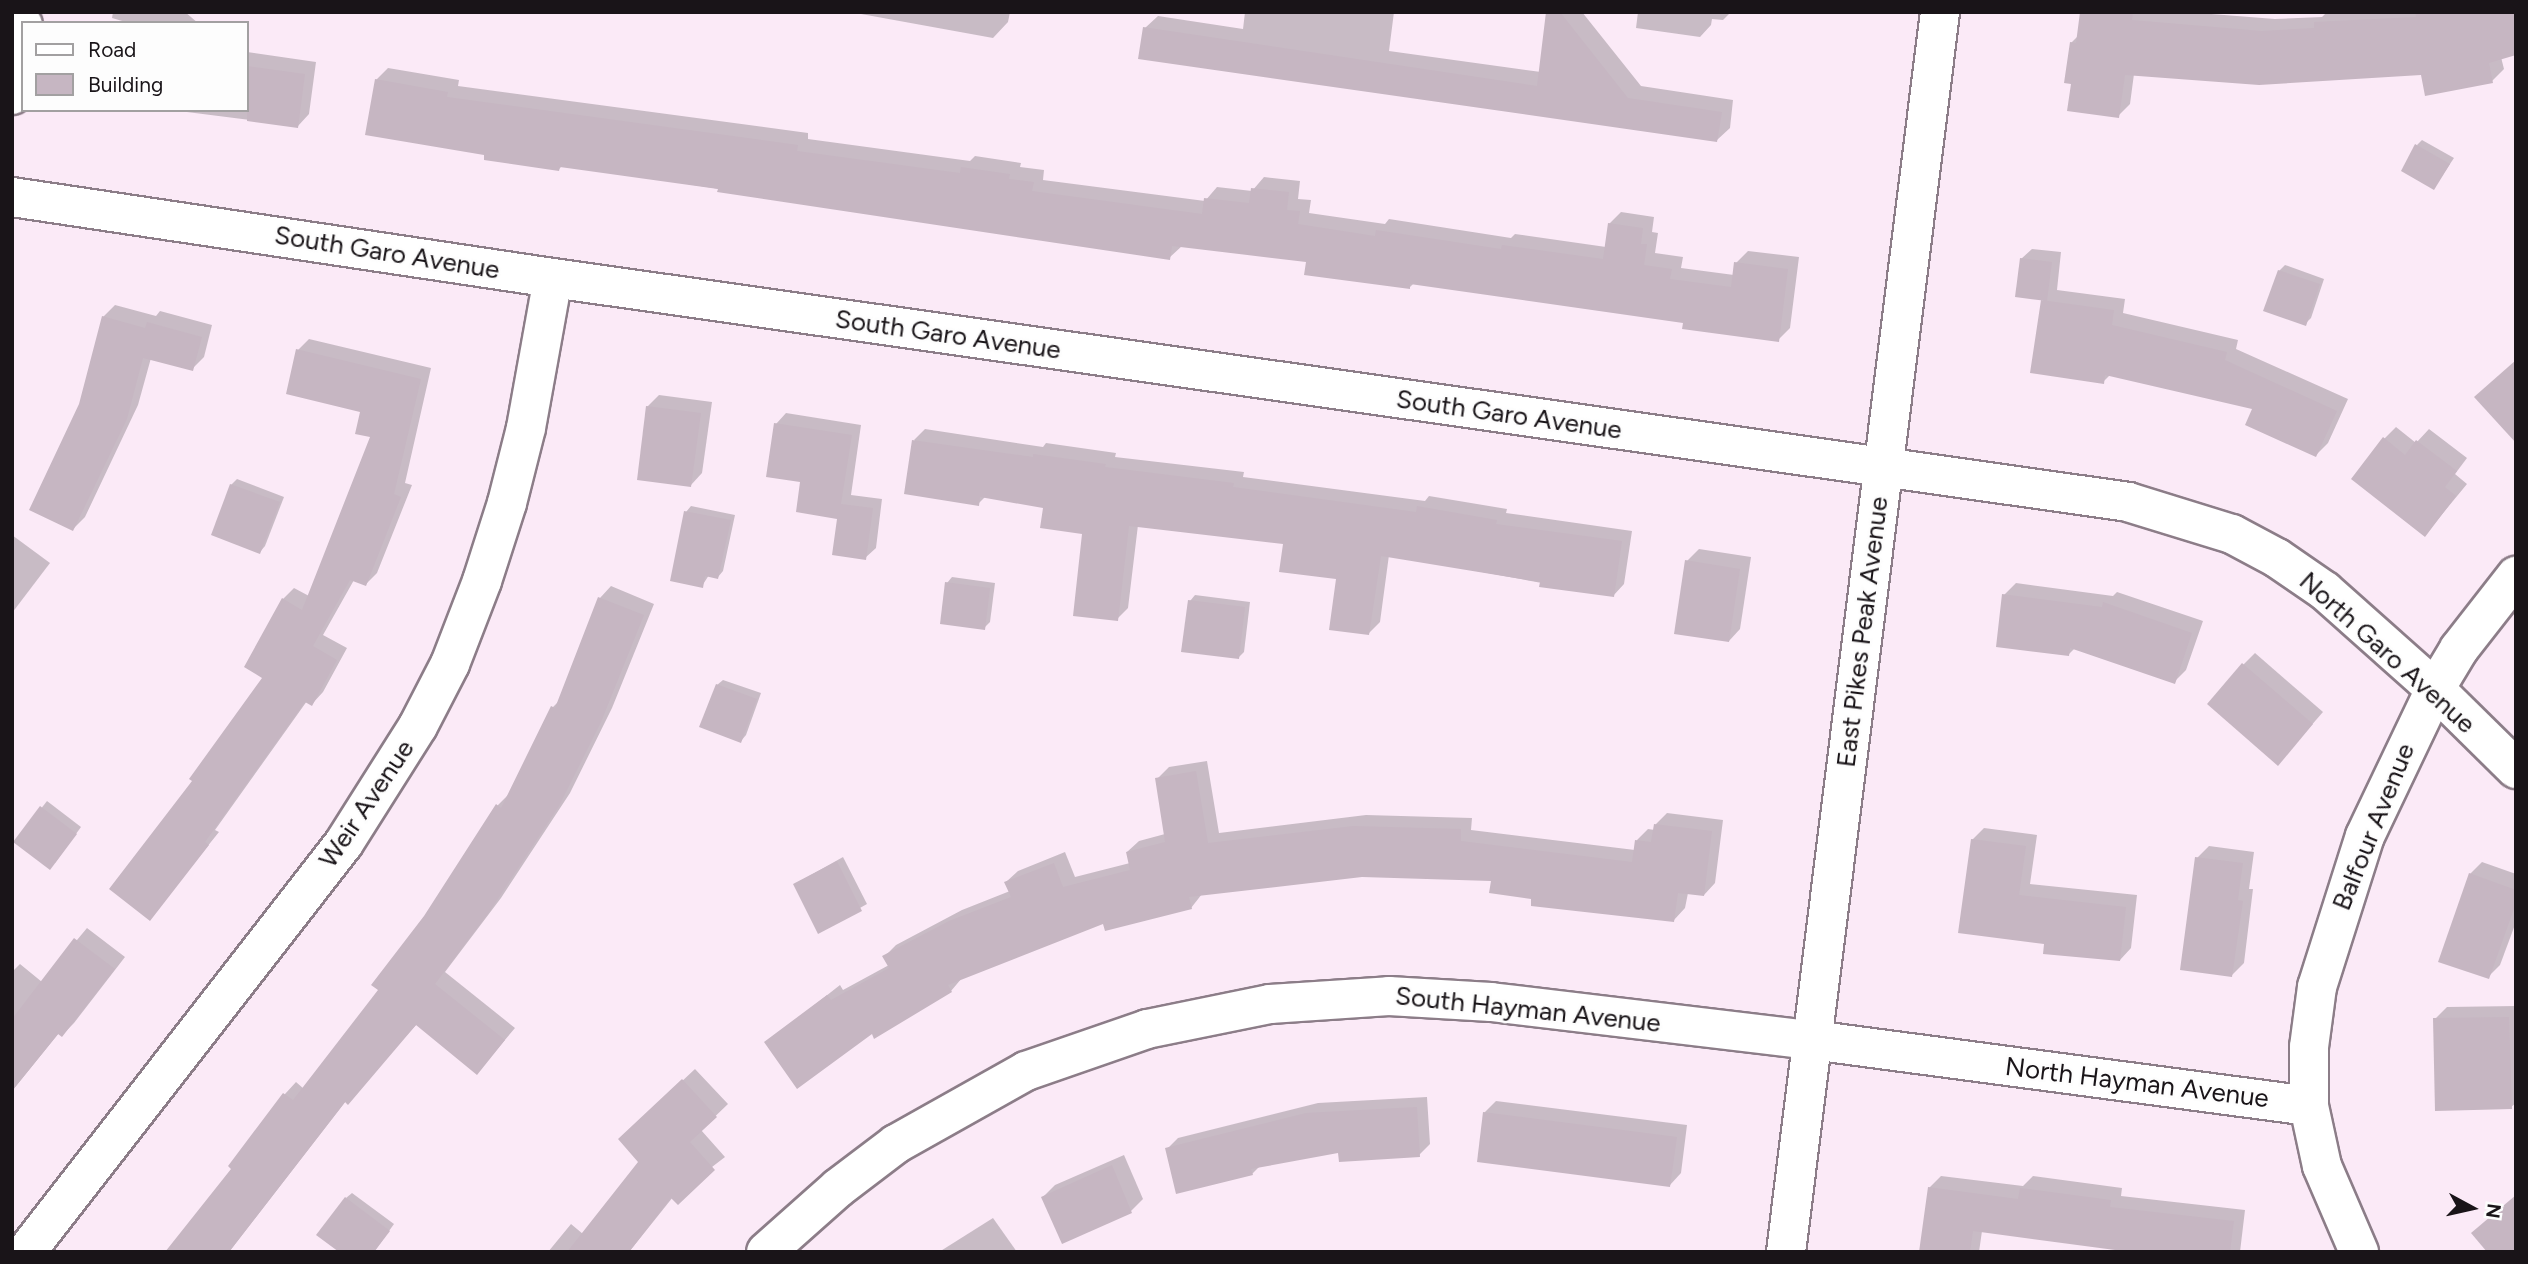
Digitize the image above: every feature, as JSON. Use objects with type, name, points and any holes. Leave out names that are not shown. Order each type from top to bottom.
[{"type":"street","name":"East Pikes Peak Avenue","points":[[1786,1252],[1940,12]]},
{"type":"street","points":[[12,95],[21,37]]},
{"type":"street","name":"South Garo Avenue","points":[[12,197],[553,278],[1884,469]]},
{"type":"street","name":"Weir Avenue","points":[[26,1252],[344,843],[418,726],[450,664],[482,582],[507,503],[526,428],[553,278]]},
{"type":"street","name":"North Garo Avenue","points":[[1884,469],[2128,502],[2232,534],[2277,558],[2325,591],[2435,690],[2516,769]]},
{"type":"street","name":"Balfour Avenue","points":[[2309,1106],[2309,1046],[2317,986],[2369,825],[2435,690],[2459,649],[2516,576]]},
{"type":"street","name":"South Hayman Avenue","points":[[766,1252],[838,1188],[896,1144],[960,1106],[1026,1071],[1084,1049],[1147,1029],[1210,1016],[1270,1004],[1326,999],[1428,997],[1812,1040]]},
{"type":"street","name":"North Hayman Avenue","points":[[1812,1040],[2309,1106]]},
{"type":"street","points":[[2309,1106],[2322,1166],[2359,1252]]},
{"type":"building","points":[[1546,12],[1560,12],[1628,98],[1722,112],[1717,142],[1138,59],[1143,27],[1537,86]]},
{"type":"building","points":[[2080,12],[2133,12],[2132,20],[2262,31],[2314,28],[2314,22],[2416,17],[2415,12],[2516,12],[2516,55],[2489,63],[2493,83],[2425,96],[2421,75],[2259,85],[2125,75],[2119,118],[2067,111],[2071,84],[2064,83],[2070,42],[2076,43]]},
{"type":"building","points":[[248,66],[305,74],[298,128],[247,121]]},
{"type":"building","points":[[375,79],[448,92],[447,97],[798,145],[797,151],[960,173],[961,167],[1010,174],[1009,179],[1034,182],[1032,191],[1202,214],[1204,198],[1249,203],[1251,188],[1289,192],[1287,210],[1300,211],[1298,224],[1375,236],[1376,230],[1501,249],[1502,245],[1603,259],[1608,223],[1643,228],[1641,244],[1647,244],[1644,265],[1672,269],[1670,279],[1731,287],[1734,262],[1788,269],[1779,342],[1682,329],[1683,323],[1410,284],[1410,289],[1304,275],[1306,262],[1172,246],[1170,260],[717,192],[718,189],[560,167],[559,171],[484,160],[484,155],[365,135]]},
{"type":"building","points":[[2415,144],[2450,164],[2434,190],[2401,171]]},
{"type":"building","points":[[2020,258],[2052,262],[2047,301],[2015,297]]},
{"type":"building","points":[[2278,270],[2320,284],[2306,326],[2263,311]]},
{"type":"building","points":[[2041,300],[2114,310],[2112,325],[2227,352],[2225,360],[2337,411],[2316,457],[2245,425],[2252,409],[2105,375],[2104,384],[2030,373]]},
{"type":"building","points":[[102,316],[145,328],[147,322],[202,337],[193,371],[143,358],[127,419],[73,531],[29,510],[79,404]]},
{"type":"building","points":[[296,349],[421,379],[394,494],[401,497],[366,586],[350,580],[313,646],[337,660],[312,706],[305,702],[205,842],[209,845],[150,921],[109,889],[192,781],[189,779],[262,678],[244,667],[282,598],[302,610],[370,437],[355,434],[360,412],[286,394]]},
{"type":"building","points":[[2516,360],[2516,443],[2474,397]]},
{"type":"building","points":[[646,406],[701,413],[691,487],[637,480]]},
{"type":"building","points":[[774,423],[852,435],[841,504],[873,508],[866,560],[832,555],[837,519],[796,512],[800,482],[766,477]]},
{"type":"building","points":[[2383,437],[2405,455],[2416,440],[2457,471],[2445,487],[2456,496],[2425,537],[2351,479]]},
{"type":"building","points":[[912,440],[1106,464],[1105,467],[1234,483],[1233,487],[1416,512],[1417,506],[1497,520],[1496,524],[1622,541],[1614,597],[1539,587],[1540,582],[1381,556],[1369,635],[1329,630],[1336,579],[1279,572],[1283,544],[1129,526],[1118,621],[1073,616],[1082,534],[1040,528],[1043,508],[980,497],[979,506],[904,494]]},
{"type":"building","points":[[230,484],[280,502],[260,554],[211,535]]},
{"type":"building","points":[[684,511],[731,520],[718,579],[705,576],[703,588],[670,581]]},
{"type":"building","points":[[1685,560],[1740,569],[1729,642],[1674,634]]},
{"type":"building","points":[[945,582],[990,588],[985,630],[940,624]]},
{"type":"building","points":[[2002,594],[2102,607],[2103,602],[2192,633],[2175,684],[2070,648],[2069,656],[1996,647]]},
{"type":"building","points":[[598,597],[644,615],[601,722],[559,806],[490,911],[435,984],[505,1040],[477,1075],[416,1025],[348,1105],[345,1102],[229,1252],[165,1252],[231,1169],[228,1166],[283,1093],[293,1100],[378,990],[371,985],[424,916],[496,804],[501,808],[551,706],[555,708]]},
{"type":"building","points":[[1188,600],[1245,607],[1239,659],[1181,652]]},
{"type":"building","points":[[2242,663],[2313,724],[2278,766],[2207,704]]},
{"type":"building","points":[[716,684],[757,699],[741,743],[699,727]]},
{"type":"building","points":[[1196,771],[1208,843],[1353,826],[1461,829],[1461,841],[1632,862],[1635,840],[1651,842],[1654,824],[1712,831],[1704,896],[1678,893],[1674,922],[1531,906],[1531,899],[1489,893],[1491,881],[1362,877],[1189,897],[1192,909],[1105,931],[1103,924],[948,985],[952,992],[874,1039],[872,1034],[797,1089],[764,1042],[827,995],[831,1000],[889,968],[882,956],[949,921],[1011,897],[1004,882],[1054,863],[1063,887],[1130,870],[1126,852],[1165,842],[1155,778]]},
{"type":"building","points":[[40,806],[77,834],[50,870],[13,842]]},
{"type":"building","points":[[1971,839],[2026,846],[2019,895],[2126,907],[2120,961],[2043,954],[2044,944],[1958,933]]},
{"type":"building","points":[[2195,857],[2243,863],[2238,900],[2243,901],[2232,977],[2180,970]]},
{"type":"building","points":[[837,861],[862,911],[818,934],[793,884]]},
{"type":"building","points":[[2469,873],[2516,890],[2516,903],[2489,979],[2438,962]]},
{"type":"building","points":[[74,938],[115,969],[62,1037],[58,1034],[12,1091],[12,1019]]},
{"type":"building","points":[[2509,1017],[2512,1109],[2435,1111],[2433,1018]]},
{"type":"building","points":[[682,1079],[717,1117],[690,1142],[715,1170],[678,1205],[671,1198],[629,1252],[567,1252],[638,1162],[618,1139]]},
{"type":"building","points":[[1417,1107],[1420,1157],[1339,1162],[1338,1153],[1251,1169],[1253,1175],[1176,1194],[1165,1148],[1306,1113]]},
{"type":"building","points":[[1483,1112],[1677,1137],[1670,1187],[1477,1162]]},
{"type":"building","points":[[1112,1165],[1132,1213],[1062,1244],[1041,1197]]},
{"type":"building","points":[[1928,1187],[2018,1199],[2020,1188],[2111,1200],[2110,1207],[2234,1221],[2230,1252],[2130,1252],[1973,1231],[1970,1252],[1919,1252]]},
{"type":"building","points":[[2516,1195],[2516,1252],[2487,1252],[2471,1233]]},
{"type":"building","points":[[345,1197],[390,1231],[374,1252],[339,1252],[316,1235]]}]
